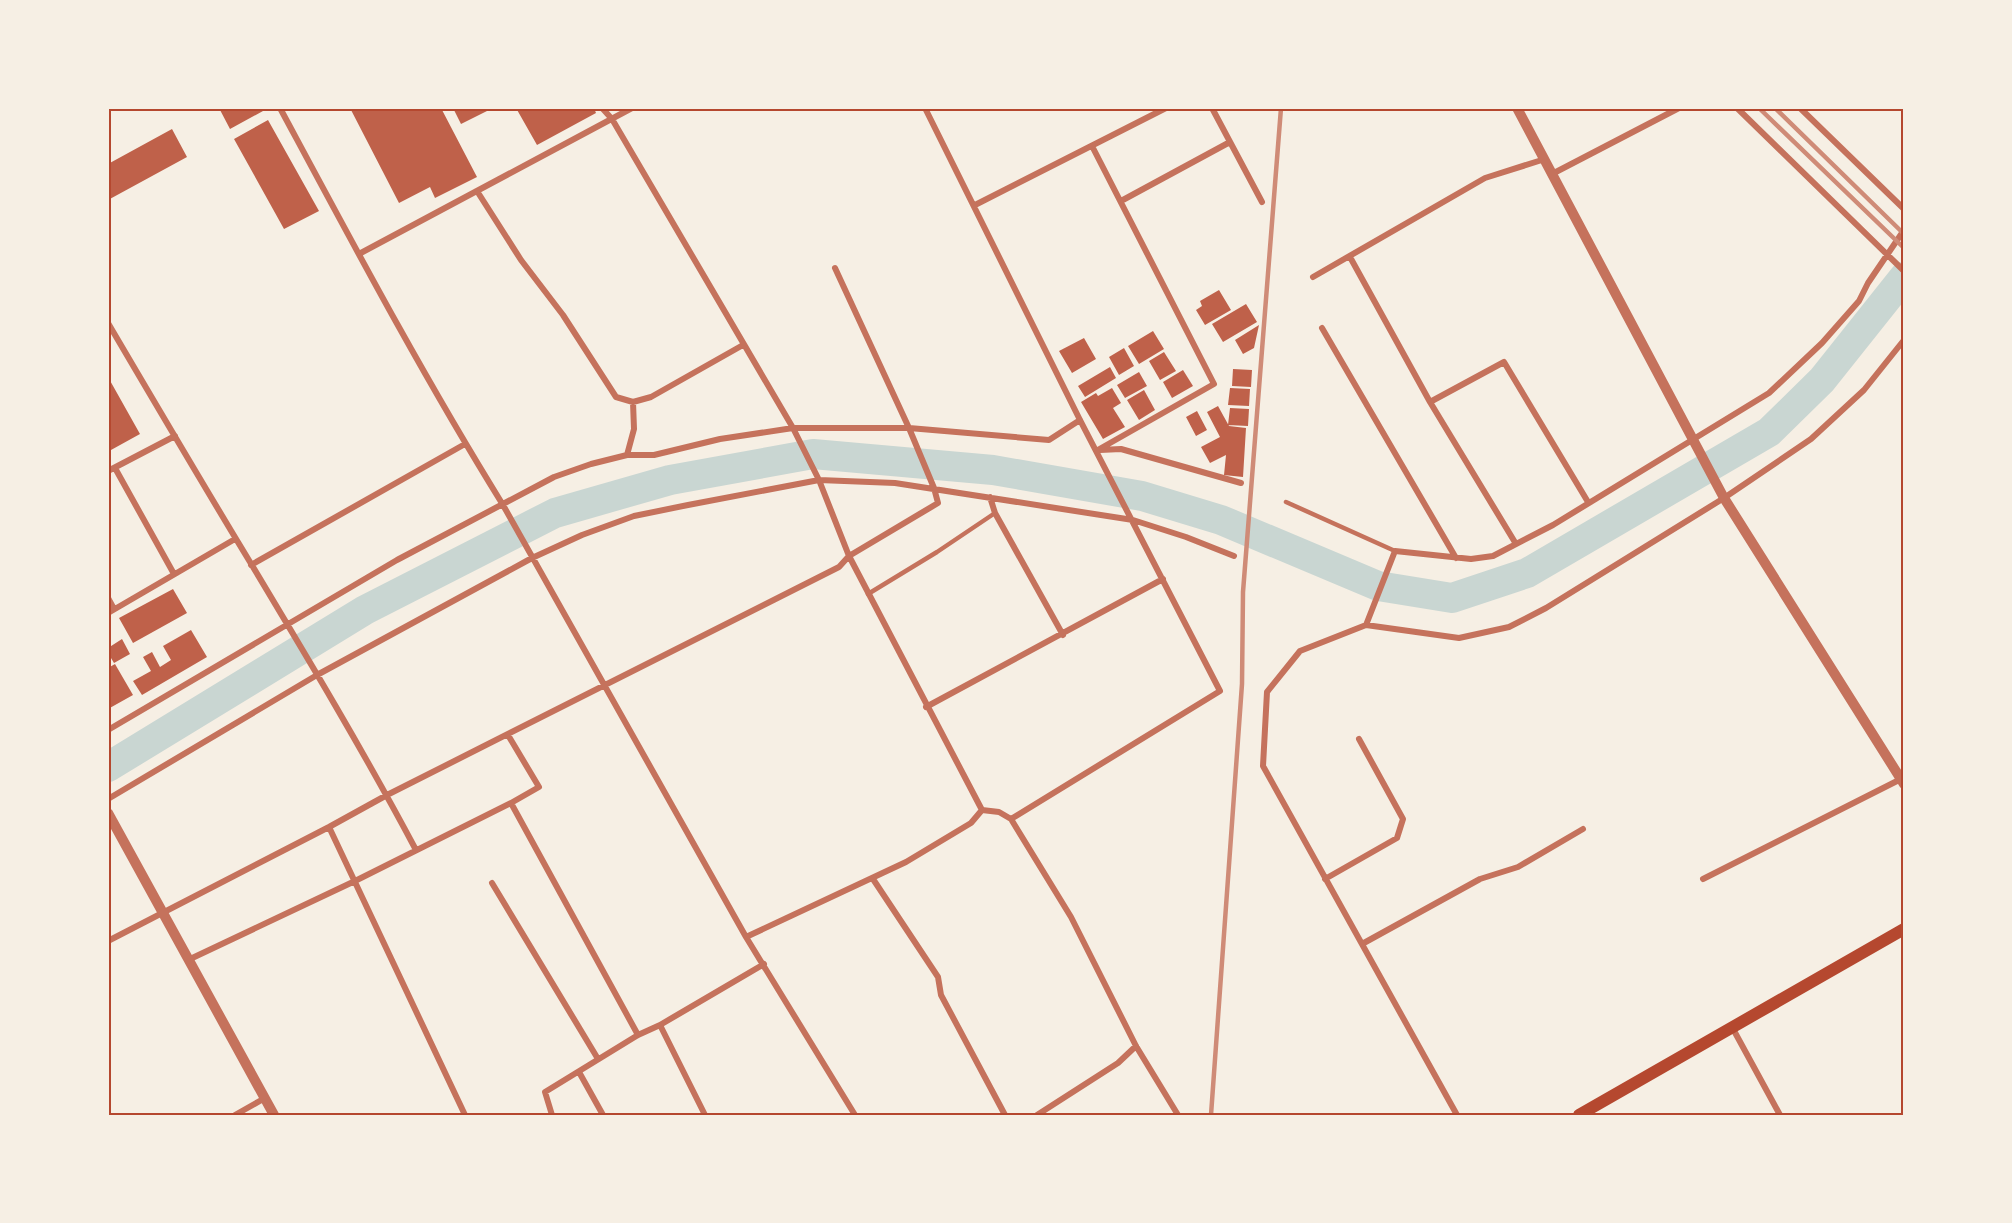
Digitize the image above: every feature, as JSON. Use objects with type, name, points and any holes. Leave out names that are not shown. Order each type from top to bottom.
[{"type":"main road","points":[[1579,1115],[1904,929]]},
{"type":"street","points":[[280,108],[465,444],[503,505],[746,937],[855,1115]]},
{"type":"street","points":[[602,108],[612,119],[793,428],[819,480],[849,556],[926,707],[982,810]]},
{"type":"street","points":[[359,254],[632,108]]},
{"type":"street","points":[[925,108],[1080,420],[1220,691],[1011,819]]},
{"type":"street","points":[[1212,108],[1262,202]]},
{"type":"street","points":[[1517,108],[1724,498],[1902,782],[1703,879]]},
{"type":"street","points":[[1551,175],[1679,108]]},
{"type":"street","points":[[1737,108],[1904,271]]},
{"type":"street","points":[[1800,108],[1904,209]]},
{"type":"street","points":[[975,205],[1162,109]]},
{"type":"street","points":[[1121,201],[1230,142]]},
{"type":"street","points":[[1092,146],[1214,384],[1096,451]]},
{"type":"street","points":[[1313,277],[1350,258],[1485,178],[1545,159]]},
{"type":"street","points":[[477,191],[521,260],[563,315],[616,398],[633,402],[651,397],[743,345]]},
{"type":"street","points":[[1366,625],[1395,551],[1470,559],[1493,556],[1553,525],[1769,393],[1822,343],[1859,302],[1904,230]]},
{"type":"street","points":[[1350,258],[1430,402],[1516,544]]},
{"type":"street","points":[[108,940],[163,914],[387,795],[839,567],[849,556],[938,503],[909,428],[836,268]]},
{"type":"street","points":[[108,323],[288,624],[387,795],[416,850]]},
{"type":"street","points":[[1322,328],[1456,558]]},
{"type":"street","points":[[1457,1115],[1263,766],[1267,692],[1300,651],[1366,625],[1459,638],[1509,627],[1546,608],[1724,498],[1811,439],[1864,390],[1904,340]]},
{"type":"street","points":[[1430,402],[1504,362],[1588,502]]},
{"type":"street","points":[[627,455],[634,429],[633,402]]},
{"type":"street","points":[[108,730],[397,560],[554,477],[591,464],[627,455],[654,455],[720,438],[793,428],[909,428],[1049,440],[1080,420]]},
{"type":"street","points":[[174,436],[111,469],[174,574]]},
{"type":"street","points":[[251,565],[465,444]]},
{"type":"street","points":[[1096,451],[1121,448],[1241,483]]},
{"type":"street","points":[[108,799],[317,675],[532,558],[582,535],[634,516],[747,492],[819,480],[894,483],[1133,520],[1234,556]]},
{"type":"street","points":[[990,497],[995,513],[1063,635]]},
{"type":"street","points":[[108,598],[111,611],[236,539]]},
{"type":"street","points":[[926,707],[1163,579]]},
{"type":"street","points":[[188,960],[355,881],[540,787],[508,735]]},
{"type":"street","points":[[1325,879],[1397,838],[1403,819],[1359,738]]},
{"type":"street","points":[[511,803],[638,1035]]},
{"type":"street","points":[[746,937],[873,879],[971,823],[982,810]]},
{"type":"street","points":[[982,810],[999,812],[1011,819],[1071,917],[1136,1046],[1178,1115]]},
{"type":"street","points":[[108,813],[274,1115]]},
{"type":"street","points":[[329,827],[465,1115]]},
{"type":"street","points":[[1362,944],[1480,879],[1518,867],[1583,829]]},
{"type":"street","points":[[873,879],[938,977],[941,995],[1005,1115]]},
{"type":"street","points":[[492,883],[598,1059]]},
{"type":"street","points":[[552,1115],[545,1092],[638,1035],[660,1025],[764,964]]},
{"type":"street","points":[[660,1025],[705,1115]]},
{"type":"street","points":[[1732,1027],[1780,1115]]},
{"type":"street","points":[[1037,1115],[1118,1063],[1136,1046]]},
{"type":"street","points":[[579,1072],[603,1115]]},
{"type":"street","points":[[234,1115],[265,1098]]},
{"type":"lane","points":[[1286,502],[1395,551]]},
{"type":"lane","points":[[868,594],[995,513]]},
{"type":"building","points":[[219,108],[261,108],[263,111],[230,129]]},
{"type":"building","points":[[350,108],[441,108],[477,177],[435,198],[430,187],[399,203]]},
{"type":"building","points":[[453,108],[485,108],[487,111],[461,124]]},
{"type":"building","points":[[516,108],[594,108],[596,113],[537,145]]},
{"type":"building","points":[[268,120],[319,211],[284,229],[234,139]]},
{"type":"building","points":[[172,129],[187,157],[108,200],[108,164]]},
{"type":"building","points":[[1219,290],[1231,310],[1205,325],[1196,310],[1202,306],[1200,301]]},
{"type":"building","points":[[1246,304],[1257,322],[1223,342],[1212,324]]},
{"type":"building","points":[[1259,325],[1254,348],[1243,354],[1235,340]]},
{"type":"building","points":[[1153,331],[1164,349],[1139,364],[1128,346]]},
{"type":"building","points":[[1084,338],[1096,359],[1072,373],[1059,351]]},
{"type":"building","points":[[1124,348],[1134,366],[1119,375],[1109,357]]},
{"type":"building","points":[[1164,352],[1176,371],[1160,380],[1149,361]]},
{"type":"building","points":[[1110,367],[1116,378],[1085,397],[1078,386]]},
{"type":"building","points":[[1233,369],[1252,370],[1251,387],[1232,386]]},
{"type":"building","points":[[1183,370],[1193,386],[1172,398],[1163,382]]},
{"type":"building","points":[[1139,372],[1147,386],[1125,398],[1117,385]]},
{"type":"building","points":[[108,377],[140,434],[111,450],[108,444]]},
{"type":"building","points":[[1112,388],[1121,403],[1113,408],[1125,427],[1103,439],[1081,402],[1096,393],[1098,396]]},
{"type":"building","points":[[1230,388],[1250,389],[1249,406],[1228,405]]},
{"type":"building","points":[[1144,390],[1155,410],[1139,420],[1127,400]]},
{"type":"building","points":[[1218,406],[1229,426],[1246,428],[1243,477],[1224,475],[1226,455],[1210,463],[1201,447],[1220,437],[1207,412]]},
{"type":"building","points":[[1230,408],[1249,409],[1248,426],[1228,425]]},
{"type":"building","points":[[1197,411],[1207,430],[1196,436],[1186,417]]},
{"type":"building","points":[[173,589],[187,613],[133,643],[119,618]]},
{"type":"building","points":[[191,630],[207,657],[142,695],[133,681],[151,671],[143,657],[152,652],[160,667],[171,660],[163,646]]},
{"type":"building","points":[[122,639],[130,654],[114,663],[108,653],[108,648]]},
{"type":"building","points":[[115,664],[133,695],[108,709],[108,668]]},
{"type":"waterway","points":[[108,767],[365,610],[555,513],[670,480],[813,454],[993,470],[1142,496],[1221,520],[1378,586],[1452,598],[1527,573],[1769,432],[1822,380],[1904,277]]},
{"type":"railway","points":[[1211,1115],[1242,684],[1243,592],[1281,108]]},
{"type":"railway","points":[[1759,108],[1904,248]]},
{"type":"railway","points":[[1775,108],[1904,234]]}]
